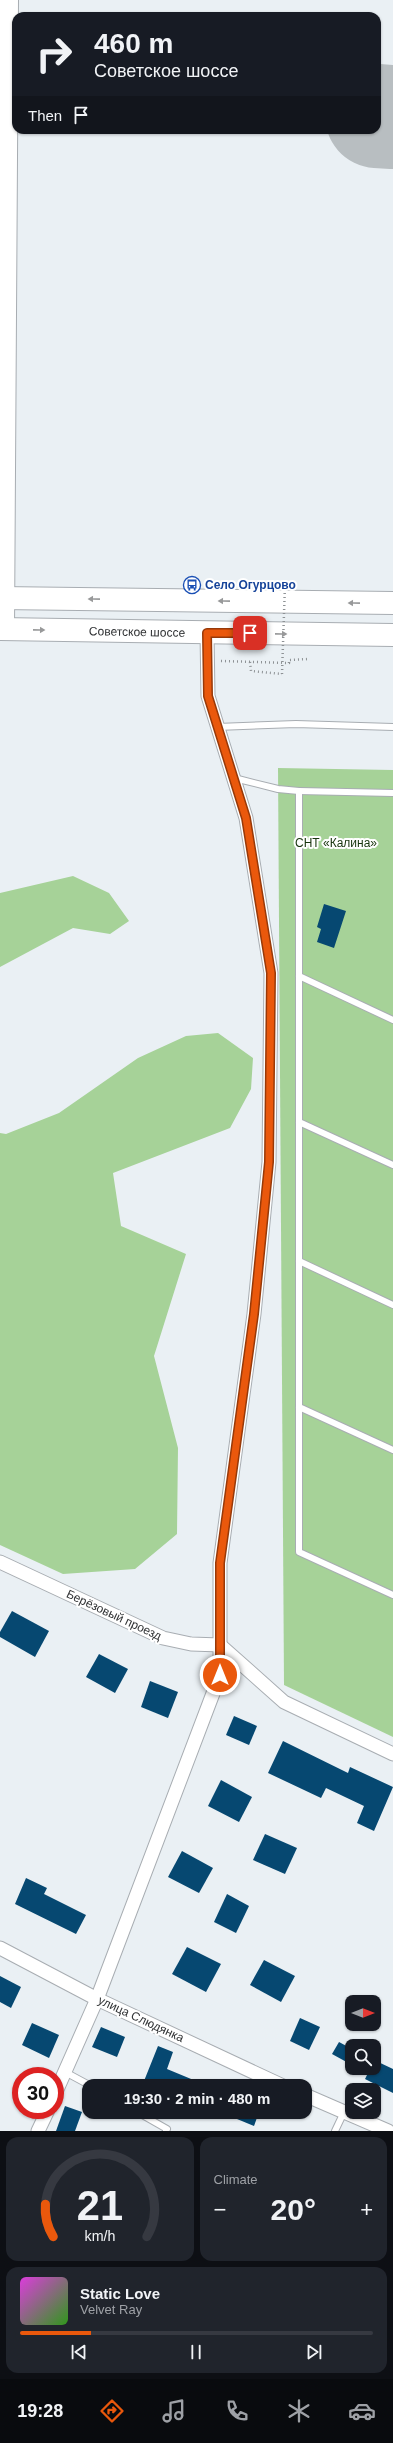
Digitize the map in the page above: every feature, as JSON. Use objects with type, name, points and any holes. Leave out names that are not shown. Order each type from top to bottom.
[{"type":"highway","points":[[3,598],[393,604]]},
{"type":"highway","name":"Советское шоссе","points":[[2,629],[393,635]]},
{"type":"street","points":[[9,0],[12,16]]},
{"type":"street","points":[[2,629],[12,80]]},
{"type":"street","points":[[65,2072],[97,1999],[220,1675],[220,1563],[254,1314],[269,1162],[271,973],[246,818],[208,696],[207,633]]},
{"type":"street","name":"Берёзовый проезд","points":[[0,1562],[163,1638],[191,1644],[220,1645]]},
{"type":"street","points":[[220,1645],[284,1702],[393,1754]]},
{"type":"street","name":"улица Слюдянка","points":[[0,1948],[97,1999],[269,2079]]},
{"type":"street","points":[[312,2098],[388,2131]]},
{"type":"street","points":[[38,2131],[44,2119]]},
{"type":"lane","points":[[217,728],[296,724],[393,727]]},
{"type":"lane","points":[[233,778],[278,789],[393,793]]},
{"type":"lane","points":[[298,790],[299,1552],[393,1595]]},
{"type":"lane","points":[[298,976],[393,1020]]},
{"type":"lane","points":[[299,1122],[393,1165]]},
{"type":"lane","points":[[299,1261],[393,1305]]},
{"type":"lane","points":[[299,1407],[393,1450]]},
{"type":"lane","points":[[65,2072],[82,2081]]},
{"type":"lane","points":[[335,2131],[344,2112]]},
{"type":"lane","points":[[149,2119],[166,2129],[166,2131]]},
{"type":"path","points":[[250,662],[251,671],[282,674],[285,584]]},
{"type":"path","points":[[207,678],[216,663],[289,663],[289,660],[309,659]]},
{"type":"green space","name":"СНТ «Калина»","points":[[278,768],[393,770],[393,1737],[284,1685]]},
{"type":"green space","points":[[73,876],[109,893],[129,921],[110,934],[73,928],[0,967],[0,893]]},
{"type":"green space","points":[[218,1033],[253,1058],[251,1089],[230,1128],[113,1173],[121,1226],[186,1254],[154,1356],[178,1448],[177,1534],[135,1569],[63,1574],[0,1545],[0,1133],[6,1134],[59,1113],[138,1058],[186,1036]]},
{"type":"building","points":[[324,904],[346,911],[334,948],[317,942],[321,929],[317,927]]},
{"type":"building","points":[[12,1611],[49,1631],[35,1657],[0,1637],[0,1632]]},
{"type":"building","points":[[99,1654],[128,1669],[115,1693],[86,1677]]},
{"type":"building","points":[[150,1681],[178,1692],[168,1718],[141,1707]]},
{"type":"building","points":[[234,1716],[257,1726],[249,1745],[226,1735]]},
{"type":"building","points":[[283,1741],[348,1773],[350,1767],[393,1787],[374,1831],[357,1823],[364,1806],[326,1788],[321,1798],[268,1773]]},
{"type":"building","points":[[221,1780],[252,1797],[239,1822],[208,1806]]},
{"type":"building","points":[[265,1834],[297,1848],[285,1874],[253,1860]]},
{"type":"building","points":[[182,1851],[213,1868],[199,1893],[168,1877]]},
{"type":"building","points":[[26,1878],[47,1888],[44,1894],[86,1915],[76,1934],[15,1904]]},
{"type":"building","points":[[227,1894],[249,1906],[236,1933],[214,1922]]},
{"type":"building","points":[[187,1947],[221,1964],[206,1992],[172,1974]]},
{"type":"building","points":[[264,1960],[295,1976],[281,2002],[250,1985]]},
{"type":"building","points":[[0,1976],[21,1987],[11,2008],[0,2002]]},
{"type":"building","points":[[300,2018],[320,2027],[309,2050],[290,2041]]},
{"type":"building","points":[[32,2023],[59,2035],[49,2058],[22,2045]]},
{"type":"building","points":[[101,2027],[125,2037],[117,2057],[92,2047]]},
{"type":"building","points":[[339,2042],[345,2045],[345,2061],[332,2054]]},
{"type":"building","points":[[158,2046],[173,2052],[167,2069],[191,2079],[145,2079]]},
{"type":"building","points":[[381,2063],[393,2069],[393,2093],[381,2087],[381,2083],[373,2083],[365,2079],[367,2075],[381,2075]]},
{"type":"building","points":[[65,2106],[82,2112],[75,2131],[56,2131],[60,2119],[64,2119]]},
{"type":"building","points":[[237,2119],[256,2119],[254,2126]]},
{"type":"runway","points":[[381,116],[393,117]]},
{"type":"place","name":"Село Огурцово","points":[[192,585]]},
{"type":"route","points":[[220,1675],[220,1563],[254,1314],[269,1162],[271,973],[246,818],[208,696],[207,633],[250,633]]}]
